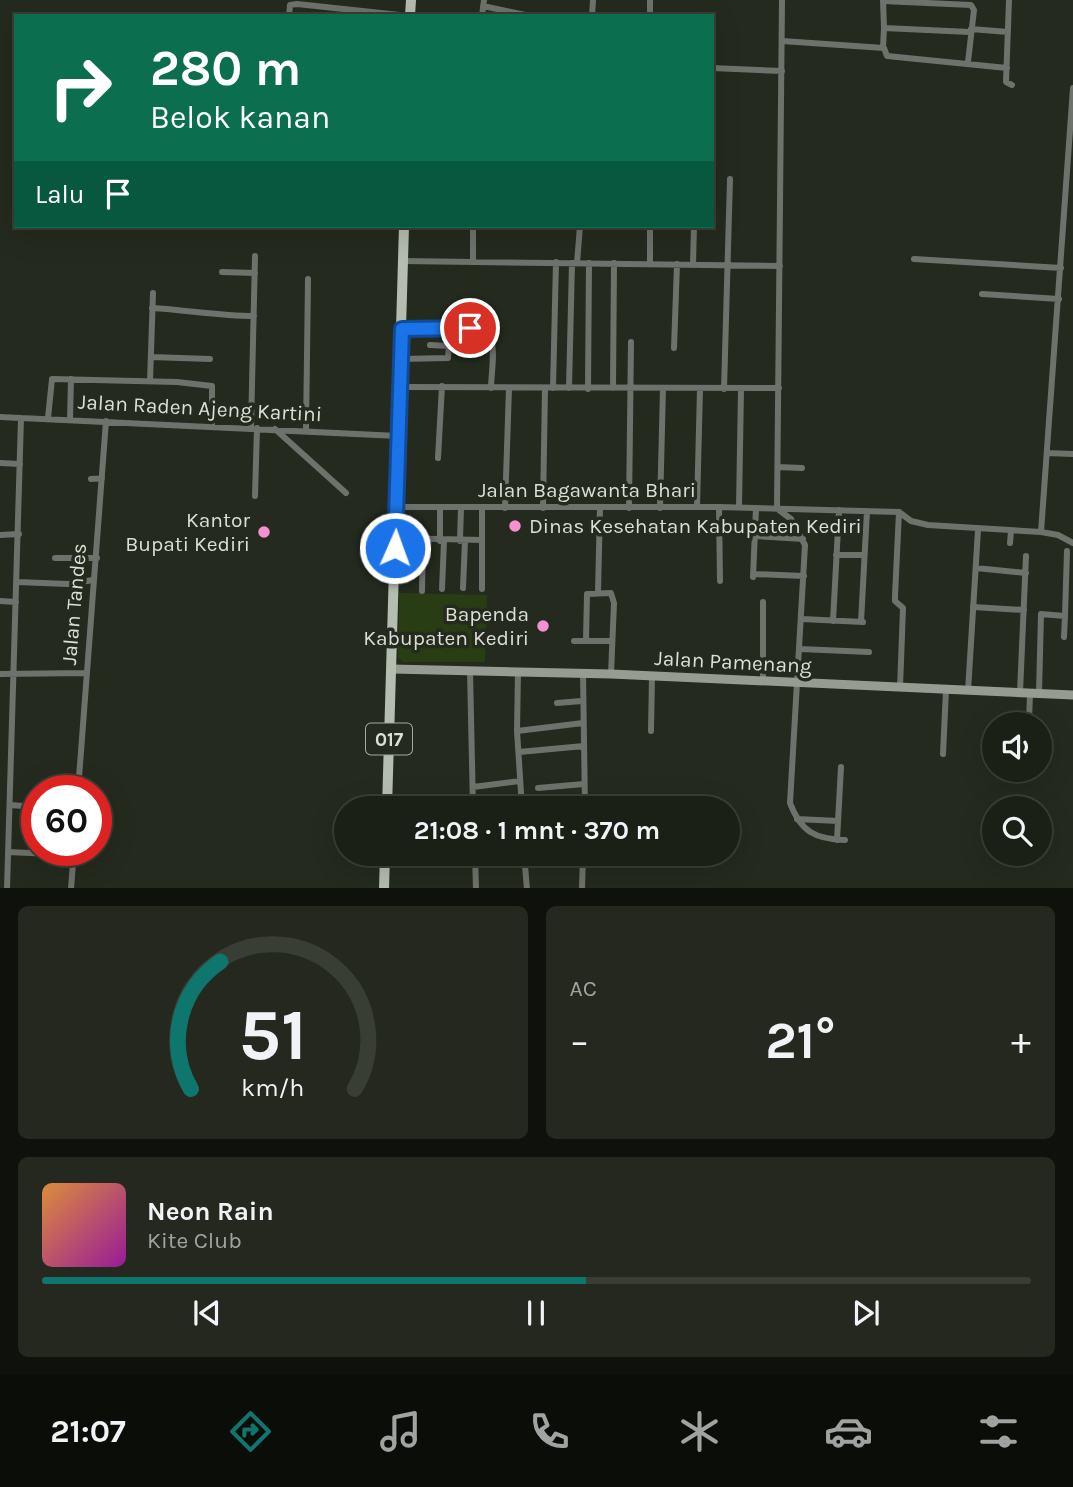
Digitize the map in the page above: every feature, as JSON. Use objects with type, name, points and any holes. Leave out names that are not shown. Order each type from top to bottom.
[{"type":"main road","name":"017","points":[[387,796],[404,228]]},
{"type":"main road","name":"Jalan Pamenang","points":[[392,669],[611,674],[1073,695]]},
{"type":"main road","points":[[384,888],[385,866]]},
{"type":"street","points":[[782,0],[777,509],[791,519],[803,539],[804,576],[789,798],[797,819],[812,835],[845,840]]},
{"type":"street","points":[[884,52],[883,0],[971,5],[974,10],[968,62]]},
{"type":"street","points":[[1009,0],[1009,84]]},
{"type":"street","points":[[484,3],[523,14]]},
{"type":"street","points":[[289,14],[290,5],[294,4],[391,14]]},
{"type":"street","points":[[884,28],[1008,32]]},
{"type":"street","points":[[782,41],[1007,68]]},
{"type":"street","points":[[714,68],[782,71]]},
{"type":"street","points":[[1041,532],[1073,88]]},
{"type":"street","points":[[724,389],[730,179]]},
{"type":"street","points":[[473,228],[473,262]]},
{"type":"street","points":[[569,388],[575,263],[580,228]]},
{"type":"street","points":[[650,228],[650,264]]},
{"type":"street","points":[[693,264],[694,228]]},
{"type":"street","points":[[255,256],[255,496]]},
{"type":"street","points":[[914,259],[1061,268]]},
{"type":"street","points":[[403,261],[780,266]]},
{"type":"street","points":[[542,508],[556,262]]},
{"type":"street","points":[[587,388],[589,263]]},
{"type":"street","points":[[613,388],[614,263]]},
{"type":"street","points":[[674,348],[677,264]]},
{"type":"street","points":[[222,272],[255,273]]},
{"type":"street","points":[[306,430],[308,278]]},
{"type":"street","points":[[150,381],[152,293]]},
{"type":"street","points":[[982,295],[1059,299]]},
{"type":"street","points":[[152,308],[201,310],[216,316],[254,316]]},
{"type":"street","points":[[402,329],[470,328],[485,332],[491,339],[491,388]]},
{"type":"street","points":[[629,508],[631,342]]},
{"type":"street","points":[[401,359],[448,358],[449,346],[430,345]]},
{"type":"street","points":[[150,357],[210,359]]},
{"type":"street","points":[[70,420],[71,379]]},
{"type":"street","points":[[48,418],[50,380],[150,381],[210,385],[212,426]]},
{"type":"street","points":[[438,458],[442,386]]},
{"type":"street","points":[[400,387],[779,388]]},
{"type":"street","points":[[505,508],[509,388]]},
{"type":"street","points":[[660,508],[663,388]]},
{"type":"street","points":[[697,507],[700,389]]},
{"type":"street","points":[[739,507],[741,389]]},
{"type":"street","name":"Jalan Raden Ajeng Kartini","points":[[0,416],[398,436]]},
{"type":"street","points":[[7,888],[4,869],[8,852],[10,805],[21,418]]},
{"type":"street","name":"Jalan Tandes","points":[[79,775],[106,421]]},
{"type":"street","points":[[275,429],[346,493]]},
{"type":"street","points":[[1047,453],[1073,454]]},
{"type":"street","points":[[0,463],[20,464]]},
{"type":"street","points":[[778,467],[802,468]]},
{"type":"street","points":[[91,479],[102,478]]},
{"type":"street","points":[[11,484],[20,484]]},
{"type":"street","name":"Jalan Bagawanta Bhari","points":[[396,507],[739,507],[899,512]]},
{"type":"street","points":[[440,507],[442,589]]},
{"type":"street","points":[[461,507],[463,588]]},
{"type":"street","points":[[719,507],[720,581]]},
{"type":"street","points":[[482,508],[482,589]]},
{"type":"street","points":[[598,592],[600,508]]},
{"type":"street","points":[[756,508],[753,575],[804,576]]},
{"type":"street","points":[[833,621],[839,510]]},
{"type":"street","points":[[802,619],[863,622],[867,511]]},
{"type":"street","points":[[899,512],[911,521],[928,525],[1041,532],[1065,538],[1073,543]]},
{"type":"street","points":[[899,512],[895,601],[903,608],[901,688]]},
{"type":"street","points":[[968,691],[978,530]]},
{"type":"street","points":[[1010,543],[1011,531]]},
{"type":"street","points":[[0,535],[19,534]]},
{"type":"street","points":[[755,536],[803,539]]},
{"type":"street","points":[[395,538],[482,540]]},
{"type":"street","points":[[422,591],[424,540]]},
{"type":"street","points":[[1064,637],[1067,551]]},
{"type":"street","points":[[836,555],[864,555]]},
{"type":"street","points":[[1026,556],[1024,610],[1030,693]]},
{"type":"street","points":[[55,558],[97,558]]},
{"type":"street","points":[[976,568],[1026,573]]},
{"type":"street","points":[[17,582],[68,584],[93,580]]},
{"type":"street","points":[[586,640],[588,593],[598,592],[613,596],[611,674]]},
{"type":"street","points":[[0,601],[16,602]]},
{"type":"street","points":[[763,602],[763,681]]},
{"type":"street","points":[[973,607],[1024,610]]},
{"type":"street","points":[[1029,712],[1040,615],[1065,616]]},
{"type":"street","points":[[574,640],[612,640]]},
{"type":"street","points":[[800,649],[869,652]]},
{"type":"street","points":[[470,671],[473,796]]},
{"type":"street","points":[[518,672],[517,731],[521,796]]},
{"type":"street","points":[[0,674],[86,673]]},
{"type":"street","points":[[583,673],[584,796]]},
{"type":"street","points":[[651,731],[652,676]]},
{"type":"street","points":[[943,754],[946,690]]},
{"type":"street","points":[[556,703],[582,701]]},
{"type":"street","points":[[517,731],[583,723]]},
{"type":"street","points":[[519,752],[584,746]]},
{"type":"street","points":[[837,840],[841,767]]},
{"type":"street","points":[[473,787],[520,781]]},
{"type":"street","points":[[538,788],[584,784]]},
{"type":"street","points":[[10,805],[21,806]]},
{"type":"street","points":[[797,819],[838,821]]},
{"type":"street","points":[[8,852],[21,852]]},
{"type":"street","points":[[71,888],[73,866]]},
{"type":"street","points":[[475,866],[476,888]]},
{"type":"street","points":[[525,866],[527,888]]},
{"type":"street","points":[[582,888],[583,866]]},
{"type":"green space","points":[[399,593],[487,595],[485,662],[403,662],[398,658]]},
{"type":"place","name":"Dinas Kesehatan Kabupaten Kediri","points":[[515,526]]},
{"type":"place","name":"Kantor Bupati Kediri","points":[[264,532]]},
{"type":"place","name":"Bapenda Kabupaten Kediri","points":[[543,626]]},
{"type":"route","points":[[395,548],[402,329],[470,328]]}]
